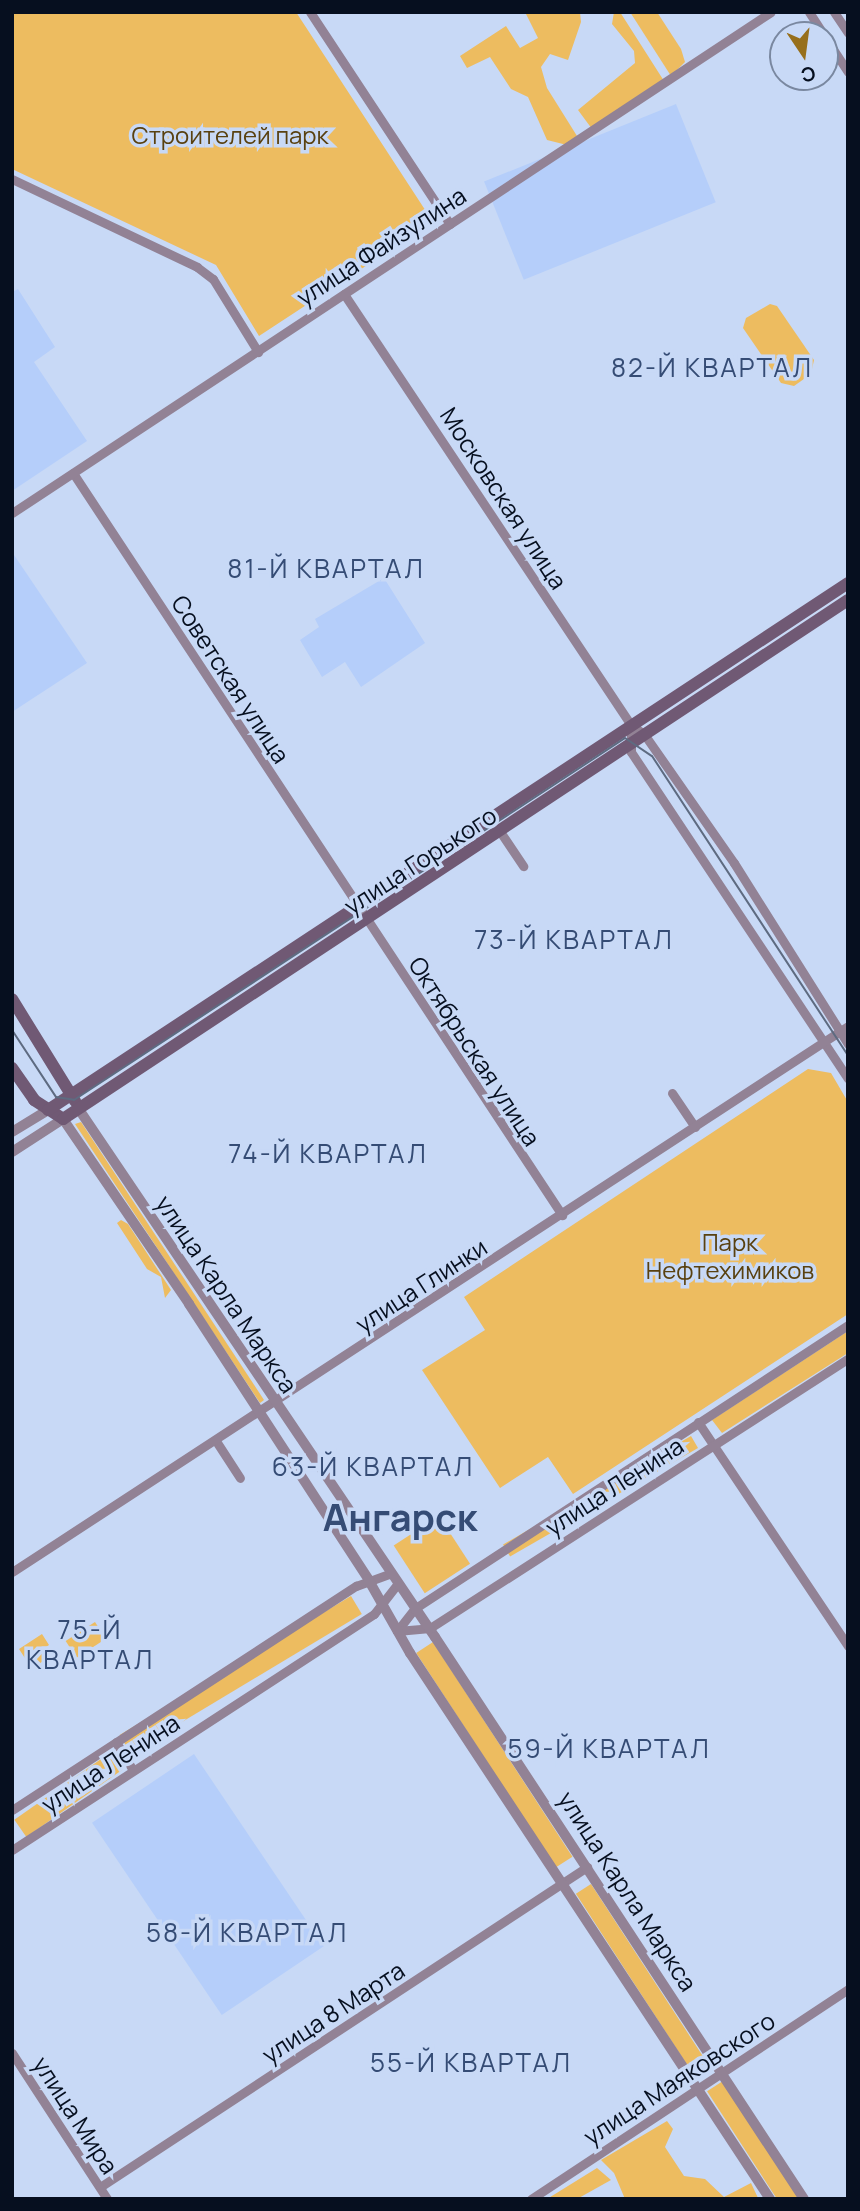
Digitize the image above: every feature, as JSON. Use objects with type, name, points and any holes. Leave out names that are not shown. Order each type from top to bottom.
[{"type":"main road","name":"улица Горького","points":[[48,1110],[848,583]]},
{"type":"main road","name":"улица Горького","points":[[63,1119],[501,833],[644,734],[848,600]]},
{"type":"main road","name":"улица Карла Маркса","points":[[12,999],[72,1094],[78,1108]]},
{"type":"main road","name":"улица Карла Маркса","points":[[12,1068],[34,1100],[63,1119]]},
{"type":"street","points":[[310,12],[450,223]]},
{"type":"street","name":"улица Файзулина","points":[[12,513],[771,12]]},
{"type":"street","points":[[834,12],[848,33]]},
{"type":"street","points":[[12,179],[197,267],[213,279],[258,352]]},
{"type":"street","name":"Московская улица","points":[[344,293],[631,726],[644,734],[734,863],[844,1029],[848,1044]]},
{"type":"street","name":"Советская улица","points":[[73,473],[358,907]]},
{"type":"street","points":[[631,726],[629,745],[848,1079]]},
{"type":"street","points":[[501,833],[523,866]]},
{"type":"street","name":"Октябрьская улица","points":[[358,907],[562,1215]]},
{"type":"street","name":"улица Глинки","points":[[12,1572],[844,1029]]},
{"type":"street","points":[[672,1093],[695,1127]]},
{"type":"street","name":"улица Карла Маркса","points":[[78,1108],[389,1574],[430,1628],[804,2199]]},
{"type":"street","name":"улица Горького","points":[[12,1132],[48,1110]]},
{"type":"street","name":"улица Карла Маркса","points":[[63,1119],[259,1412],[368,1579],[397,1631],[771,2199]]},
{"type":"street","name":"улица Горького","points":[[12,1152],[63,1119]]},
{"type":"street","name":"улица Ленина","points":[[414,1609],[848,1325]]},
{"type":"street","name":"улица Ленина","points":[[397,1631],[430,1628],[848,1359]]},
{"type":"street","points":[[698,1422],[848,1646]]},
{"type":"street","points":[[216,1441],[240,1478]]},
{"type":"street","name":"улица Ленина","points":[[12,1810],[368,1579],[389,1574]]},
{"type":"street","name":"улица Ленина","points":[[12,1850],[383,1605],[397,1585]]},
{"type":"street","points":[[397,1631],[414,1609]]},
{"type":"street","points":[[116,1742],[133,1770]]},
{"type":"street","name":"улица 8 Марта","points":[[100,2187],[587,1867]]},
{"type":"street","name":"улица Маяковского","points":[[531,2199],[848,1989]]},
{"type":"street","name":"улица Мира","points":[[12,2053],[107,2199]]},
{"type":"shaded area","points":[[676,104],[716,202],[524,280],[484,182]]},
{"type":"shaded area","points":[[18,289],[55,347],[34,362],[87,441],[12,491],[12,292]]},
{"type":"shaded area","points":[[12,552],[87,663],[12,712]]},
{"type":"shaded area","points":[[384,578],[425,643],[361,687],[345,662],[322,677],[300,640],[319,627],[315,619]]},
{"type":"shaded area","points":[[194,1754],[324,1946],[222,2015],[92,1823]]},
{"type":"green space","name":"Строителей парк","points":[[12,12],[296,12],[433,222],[259,336],[216,265],[12,169]]},
{"type":"green space","points":[[525,12],[580,12],[581,22],[568,60],[550,54],[541,67],[547,88],[577,136],[567,145],[547,140],[528,97],[511,89],[490,57],[467,68],[460,56],[506,26],[520,48],[538,38]]},
{"type":"green space","points":[[614,12],[620,12],[664,81],[592,129],[578,110],[635,63],[634,51],[612,24]]},
{"type":"green space","points":[[630,12],[657,12],[681,49],[685,62],[671,76]]},
{"type":"green space","points":[[770,304],[777,306],[814,360],[811,374],[794,386],[781,383],[743,328],[746,318]]},
{"type":"green space","name":"Парк Нефтехимиков","points":[[808,1069],[831,1073],[848,1102],[848,1314],[573,1494],[548,1457],[500,1488],[422,1370],[485,1330],[464,1297]]},
{"type":"green space","points":[[81,1122],[264,1400],[260,1403],[75,1124]]},
{"type":"green space","points":[[121,1220],[128,1224],[171,1290],[165,1298],[161,1277],[147,1269],[117,1223]]},
{"type":"green space","points":[[848,1331],[848,1353],[722,1433],[712,1420]]},
{"type":"green space","points":[[691,1436],[698,1448],[510,1557],[503,1544]]},
{"type":"green space","points":[[439,1516],[470,1564],[425,1593],[394,1545]]},
{"type":"green space","points":[[351,1596],[362,1614],[130,1753],[120,1735]]},
{"type":"green space","points":[[95,1622],[106,1639],[77,1658],[66,1641]]},
{"type":"green space","points":[[42,1634],[49,1645],[40,1651],[46,1659],[32,1669],[19,1649]]},
{"type":"green space","points":[[433,1642],[572,1857],[556,1868],[416,1653]]},
{"type":"green space","points":[[111,1752],[123,1769],[26,1837],[14,1820]]},
{"type":"green space","points":[[591,1884],[706,2062],[691,2072],[576,1894]]},
{"type":"green space","points":[[723,2081],[800,2199],[777,2199],[707,2091]]},
{"type":"green space","points":[[667,2121],[673,2129],[665,2147],[684,2176],[705,2179],[724,2197],[751,2183],[758,2198],[625,2199],[614,2173],[601,2160]]},
{"type":"green space","points":[[597,2168],[611,2180],[577,2199],[547,2199]]},
{"type":"tram line","points":[[12,1030],[56,1097],[74,1100],[625,738],[652,756],[848,1056]]},
{"type":"district","name":"82-Й КВАРТАЛ","points":[[712,368]]},
{"type":"district","name":"81-Й КВАРТАЛ","points":[[326,569]]},
{"type":"district","name":"73-Й КВАРТАЛ","points":[[574,940]]},
{"type":"district","name":"74-Й КВАРТАЛ","points":[[328,1154]]},
{"type":"district","name":"63-Й КВАРТАЛ","points":[[373,1467]]},
{"type":"district","name":"Ангарск","points":[[400,1517]]},
{"type":"district","name":"75-Й КВАРТАЛ","points":[[90,1645]]},
{"type":"district","name":"59-Й КВАРТАЛ","points":[[609,1749]]},
{"type":"district","name":"58-Й КВАРТАЛ","points":[[247,1933]]},
{"type":"district","name":"55-Й КВАРТАЛ","points":[[471,2063]]}]
